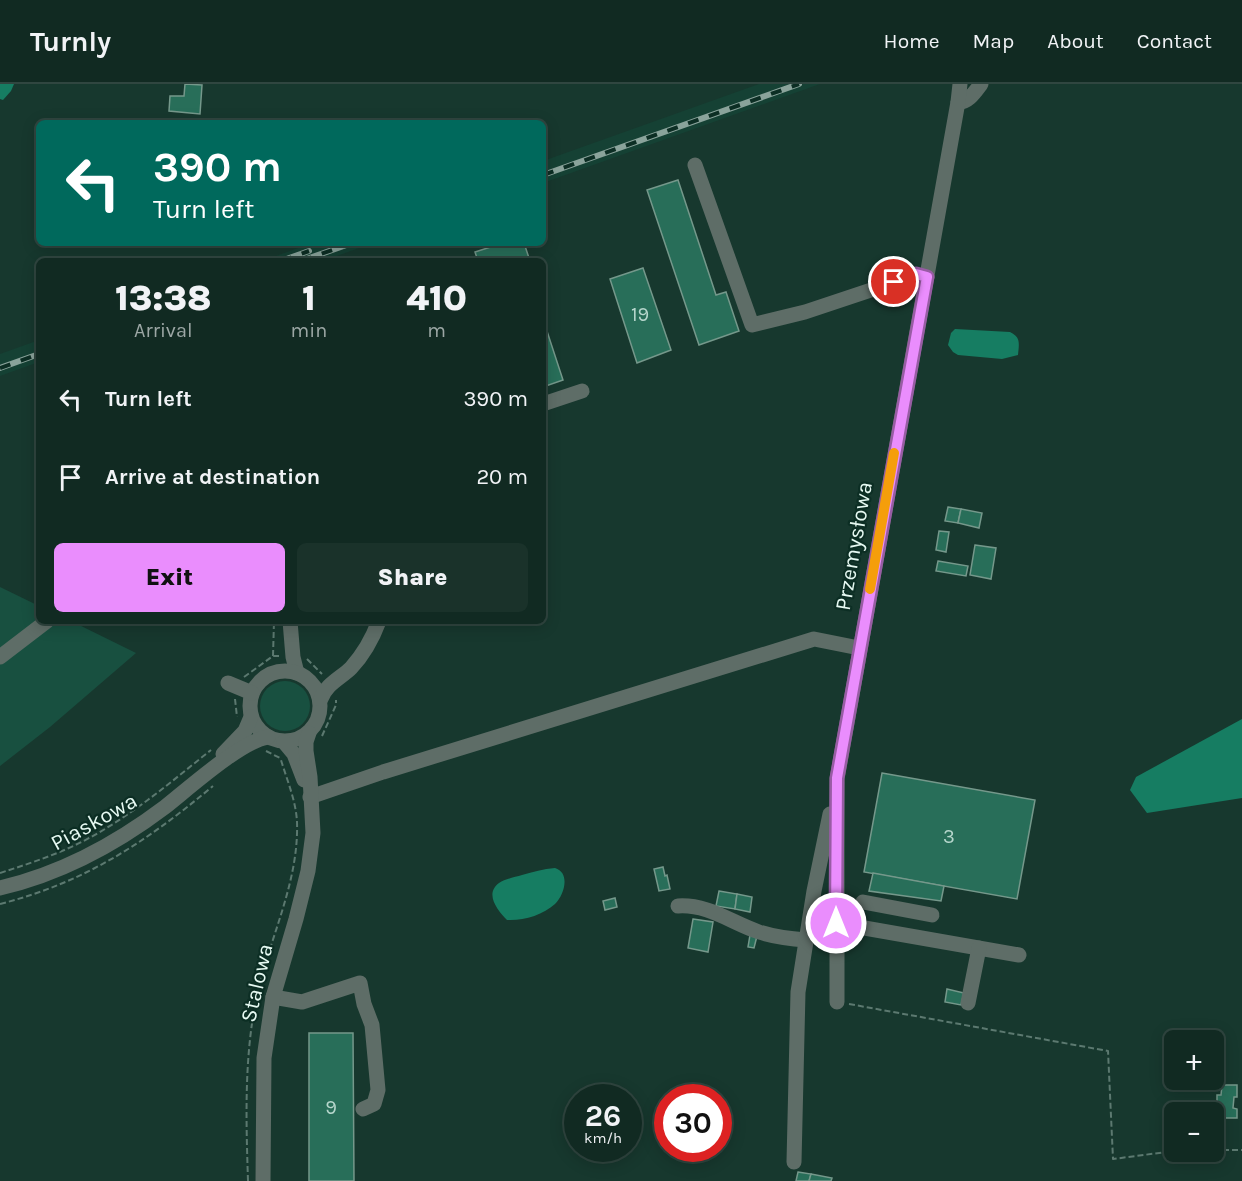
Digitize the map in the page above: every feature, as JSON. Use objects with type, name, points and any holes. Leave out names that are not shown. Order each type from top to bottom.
[{"type":"street","name":"Przemysłowa","points":[[837,1002],[837,778],[960,84]]},
{"type":"street","points":[[958,102],[968,100],[981,84]]},
{"type":"street","points":[[695,165],[752,325],[805,312],[916,274],[927,277]]},
{"type":"street","points":[[921,217],[937,220]]},
{"type":"street","points":[[546,403],[582,391]]},
{"type":"street","points":[[0,657],[43,624]]},
{"type":"street","points":[[276,672],[288,624]]},
{"type":"street","points":[[289,624],[294,666],[302,676],[324,677],[364,651]]},
{"type":"street","points":[[321,699],[314,684],[302,676],[290,671],[276,672],[263,679],[252,693],[251,717],[255,725],[268,737],[284,742],[294,741],[309,733],[317,722],[323,692],[352,667],[364,651],[378,624]]},
{"type":"street","points":[[310,797],[814,639],[859,648]]},
{"type":"street","points":[[228,683],[252,693]]},
{"type":"street","name":"Piaskowa","points":[[0,888],[69,866],[113,843],[165,808],[201,777],[245,731],[251,717]]},
{"type":"street","name":"Stalowa","points":[[263,1181],[264,1058],[273,997],[308,871],[313,833],[306,742],[309,733]]},
{"type":"street","name":"Piaskowa","points":[[201,777],[254,741],[268,737]]},
{"type":"street","name":"Stalowa","points":[[284,742],[294,754],[310,797]]},
{"type":"street","points":[[794,1162],[798,992],[837,778]]},
{"type":"street","points":[[863,902],[932,915]]},
{"type":"street","points":[[678,906],[704,908],[760,932],[782,938],[806,940]]},
{"type":"street","points":[[889,932],[894,908]]},
{"type":"street","points":[[836,923],[1019,956]]},
{"type":"street","points":[[968,1003],[979,948]]},
{"type":"street","points":[[273,997],[302,1002],[360,982],[364,1005],[372,1025],[378,1090],[375,1104],[363,1109]]},
{"type":"path","points":[[273,656],[274,624]]},
{"type":"path","points":[[0,873],[64,850],[91,837],[148,801],[216,745]]},
{"type":"path","points":[[837,1002],[1108,1051],[1113,1159],[1164,1152]]},
{"type":"path","points":[[1224,1150],[1242,1150]]},
{"type":"shaded area","points":[[0,84],[14,84],[3,100],[0,99]]},
{"type":"shaded area","points":[[759,84],[820,84],[546,182],[546,160]]},
{"type":"shaded area","points":[[304,246],[365,246],[331,258],[270,258]]},
{"type":"shaded area","points":[[955,329],[1010,332],[1018,339],[1018,355],[1002,359],[958,355],[948,345],[951,333]]},
{"type":"shaded area","points":[[36,341],[36,363],[0,376],[0,354]]},
{"type":"shaded area","points":[[0,587],[36,605],[36,624],[77,624],[136,653],[50,727],[0,766]]},
{"type":"shaded area","points":[[280,681],[290,681],[303,688],[310,701],[310,711],[303,724],[290,731],[280,731],[271,727],[264,720],[260,711],[260,701],[264,692],[271,685]]},
{"type":"shaded area","points":[[1242,719],[1242,798],[1147,813],[1130,790],[1136,777]]},
{"type":"shaded area","points":[[555,868],[563,874],[564,884],[555,904],[532,916],[507,920],[494,902],[495,887],[510,878]]},
{"type":"building","points":[[185,84],[202,85],[200,114],[169,111],[170,96],[184,96]]},
{"type":"building","points":[[678,180],[716,295],[726,292],[739,331],[699,345],[647,190]]},
{"type":"building","points":[[494,246],[525,246],[529,258],[477,258],[475,252]]},
{"type":"building","points":[[643,268],[671,350],[637,363],[610,279]]},
{"type":"building","points":[[546,328],[563,380],[546,386]]},
{"type":"building","points":[[948,507],[961,509],[958,523],[945,521]]},
{"type":"building","points":[[961,509],[982,513],[979,528],[958,523]]},
{"type":"building","points":[[939,531],[949,532],[946,552],[936,550]]},
{"type":"building","points":[[975,545],[996,548],[991,579],[970,575]]},
{"type":"building","points":[[938,561],[968,566],[966,576],[936,571]]},
{"type":"building","points":[[882,773],[1035,800],[1017,899],[864,872]]},
{"type":"building","points":[[663,867],[670,889],[659,891],[654,869]]},
{"type":"building","points":[[873,873],[944,886],[941,901],[869,891]]},
{"type":"building","points":[[719,891],[737,894],[735,909],[716,906]]},
{"type":"building","points":[[737,894],[752,897],[750,912],[735,909]]},
{"type":"building","points":[[615,898],[617,907],[605,910],[603,901]]},
{"type":"building","points":[[693,919],[713,922],[708,952],[688,948]]},
{"type":"building","points":[[750,935],[757,936],[754,948],[748,947]]},
{"type":"building","points":[[947,989],[964,993],[961,1005],[945,1002]]},
{"type":"building","points":[[309,1033],[353,1033],[354,1181],[309,1181]]},
{"type":"building","points":[[1224,1085],[1237,1085],[1237,1097],[1234,1097],[1233,1108],[1237,1109],[1237,1118],[1224,1118],[1224,1102],[1217,1102],[1217,1095],[1221,1095]]},
{"type":"building","points":[[798,1172],[811,1174],[809,1181],[796,1181]]},
{"type":"building","points":[[811,1174],[832,1178],[831,1181],[809,1181]]},
{"type":"railway","points":[[546,174],[799,84]]},
{"type":"railway","points":[[310,258],[344,246]]},
{"type":"railway","points":[[289,258],[309,251]]},
{"type":"railway","points":[[0,368],[36,355]]},
{"type":"slow traffic","points":[[870,589],[894,453]]},
{"type":"route","points":[[836,923],[837,778],[927,277],[916,274],[894,282]]}]
